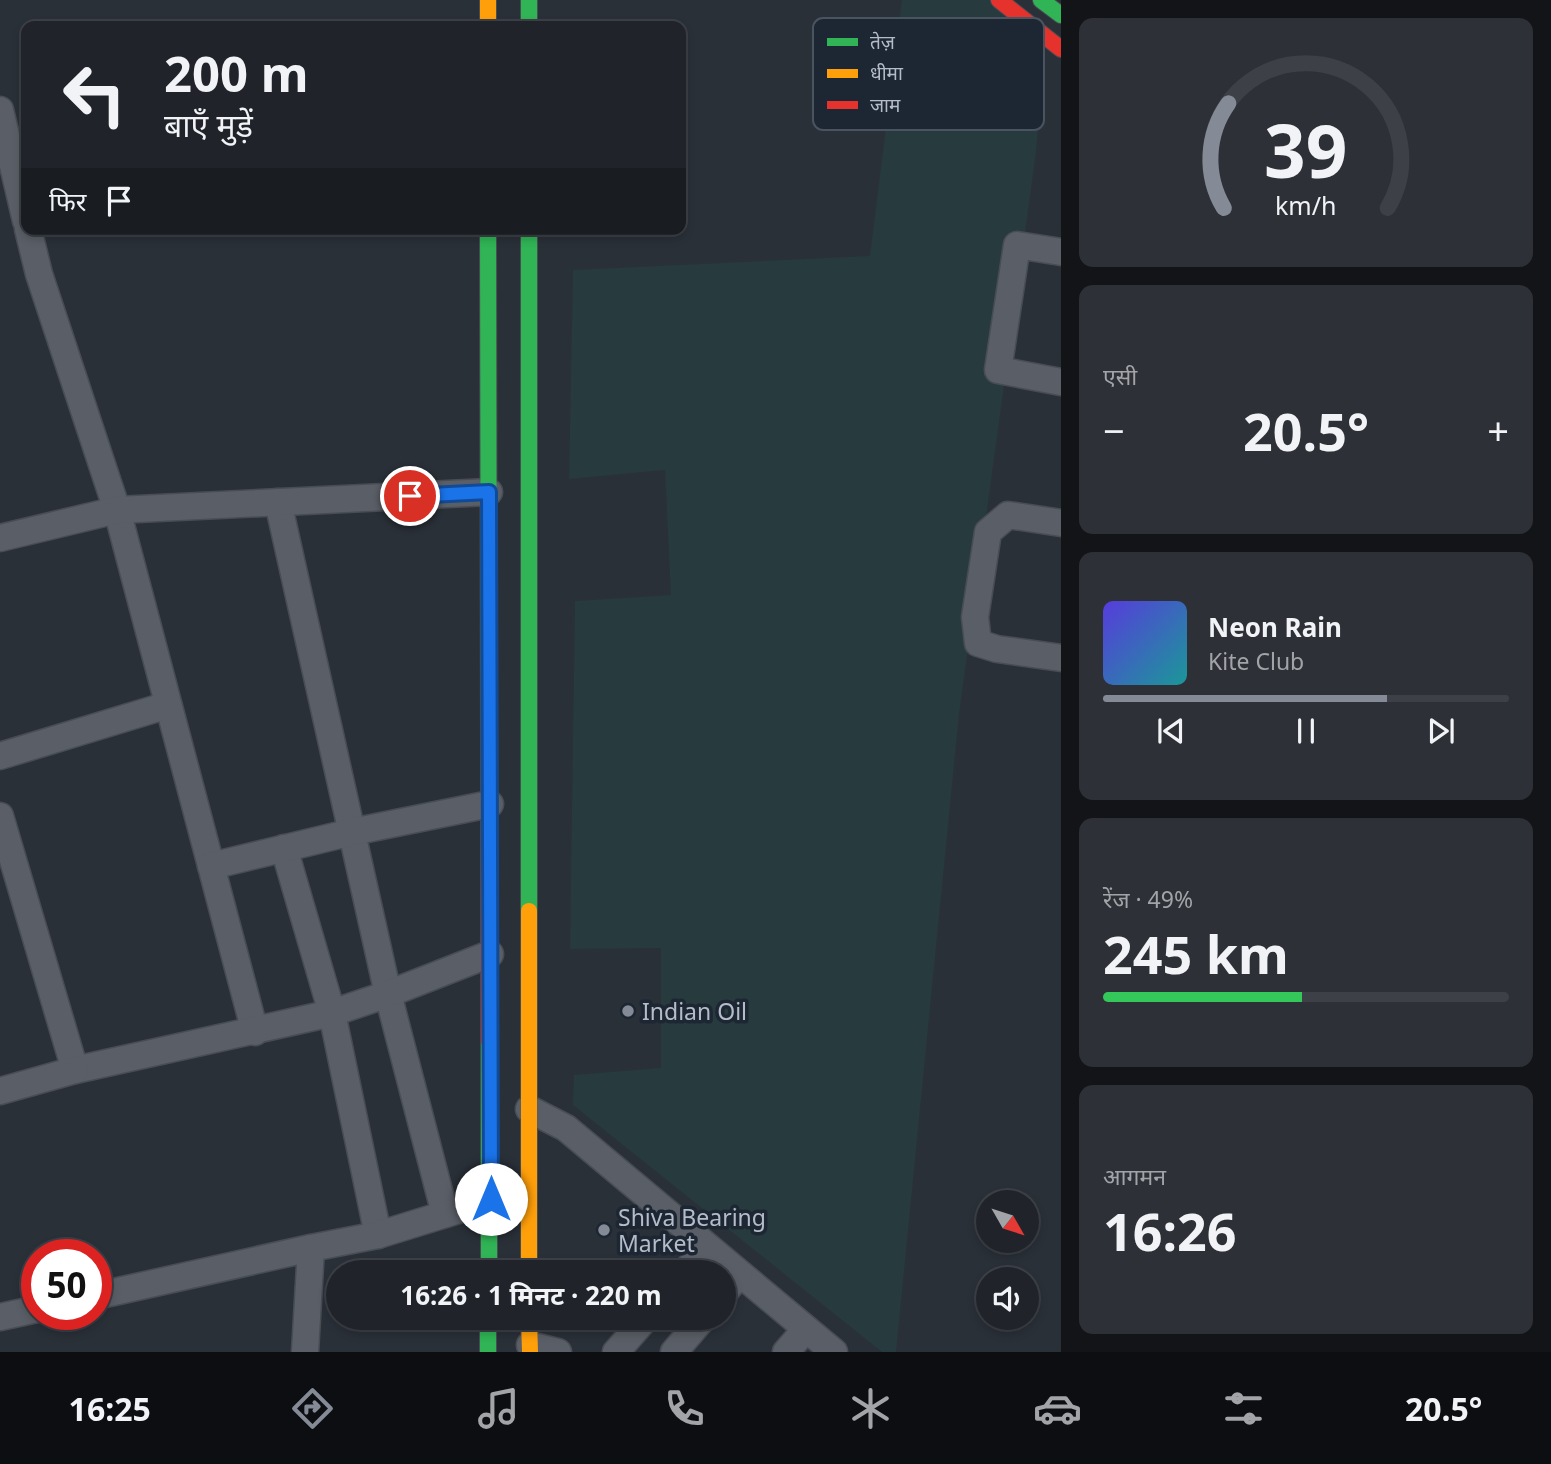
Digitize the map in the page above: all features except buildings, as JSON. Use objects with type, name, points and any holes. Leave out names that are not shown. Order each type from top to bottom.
[{"type":"main road","points":[[488,0],[488,21]]},
{"type":"main road","points":[[529,0],[529,21]]},
{"type":"main road","points":[[999,0],[1022,18]]},
{"type":"main road","points":[[1041,0],[1061,15]]},
{"type":"main road","points":[[1044,36],[1061,49]]},
{"type":"main road","points":[[488,235],[489,1260]]},
{"type":"main road","points":[[529,235],[529,1260]]},
{"type":"main road","points":[[488,1330],[488,1352]]},
{"type":"main road","points":[[529,1330],[530,1349]]},
{"type":"street","points":[[0,110],[21,200]]},
{"type":"street","points":[[29,235],[39,274],[117,510],[255,1032]]},
{"type":"street","points":[[1061,252],[1017,245],[998,370],[1061,382]]},
{"type":"street","points":[[0,538],[117,510],[489,492]]},
{"type":"street","points":[[278,502],[388,994],[445,1214]]},
{"type":"street","points":[[1061,523],[1008,515],[988,532],[975,617],[978,642],[998,649],[1061,658]]},
{"type":"street","points":[[2,748],[168,705]]},
{"type":"street","points":[[211,866],[352,832],[490,804]]},
{"type":"street","points":[[0,816],[75,1070]]},
{"type":"street","points":[[284,848],[331,1013],[378,1234]]},
{"type":"street","points":[[0,1091],[75,1070],[331,1013],[490,954]]},
{"type":"street","points":[[529,1108],[566,1128],[707,1247],[715,1260]]},
{"type":"street","points":[[112,1292],[378,1234],[491,1199]]},
{"type":"street","points":[[696,1260],[707,1247]]},
{"type":"street","points":[[304,1352],[311,1248]]},
{"type":"street","points":[[736,1287],[806,1329],[834,1352]]},
{"type":"street","points":[[0,1317],[21,1312]]},
{"type":"street","points":[[786,1352],[806,1329]]},
{"type":"street","points":[[616,1352],[635,1330]]},
{"type":"street","points":[[674,1352],[693,1330]]},
{"type":"street","points":[[530,1349],[558,1352]]},
{"type":"green space","points":[[902,0],[990,0],[1007,18],[900,18]]},
{"type":"green space","points":[[886,130],[1038,130],[959,714],[896,1352],[882,1352],[573,1105],[574,1075],[661,1068],[661,948],[570,949],[575,601],[671,595],[665,470],[569,479],[573,270],[870,256]]},
{"type":"traffic: fast","points":[[529,0],[529,21]]},
{"type":"traffic: fast","points":[[1041,0],[1061,15]]},
{"type":"traffic: fast","points":[[488,235],[489,755]]},
{"type":"traffic: fast","points":[[529,235],[529,911]]},
{"type":"traffic: fast","points":[[489,1041],[489,1260]]},
{"type":"traffic: fast","points":[[488,1330],[488,1352]]},
{"type":"traffic: slow","points":[[488,0],[488,21]]},
{"type":"traffic: slow","points":[[529,911],[529,1260]]},
{"type":"traffic: slow","points":[[529,1330],[530,1352]]},
{"type":"traffic: jam","points":[[999,0],[1022,18]]},
{"type":"traffic: jam","points":[[1044,36],[1061,49]]},
{"type":"traffic: jam","points":[[489,755],[489,1041]]},
{"type":"place","name":"Indian Oil","points":[[628,1011]]},
{"type":"place","name":"Shiva Bearing Market","points":[[604,1230]]},
{"type":"route","points":[[410,496],[489,492],[491,1199]]}]
